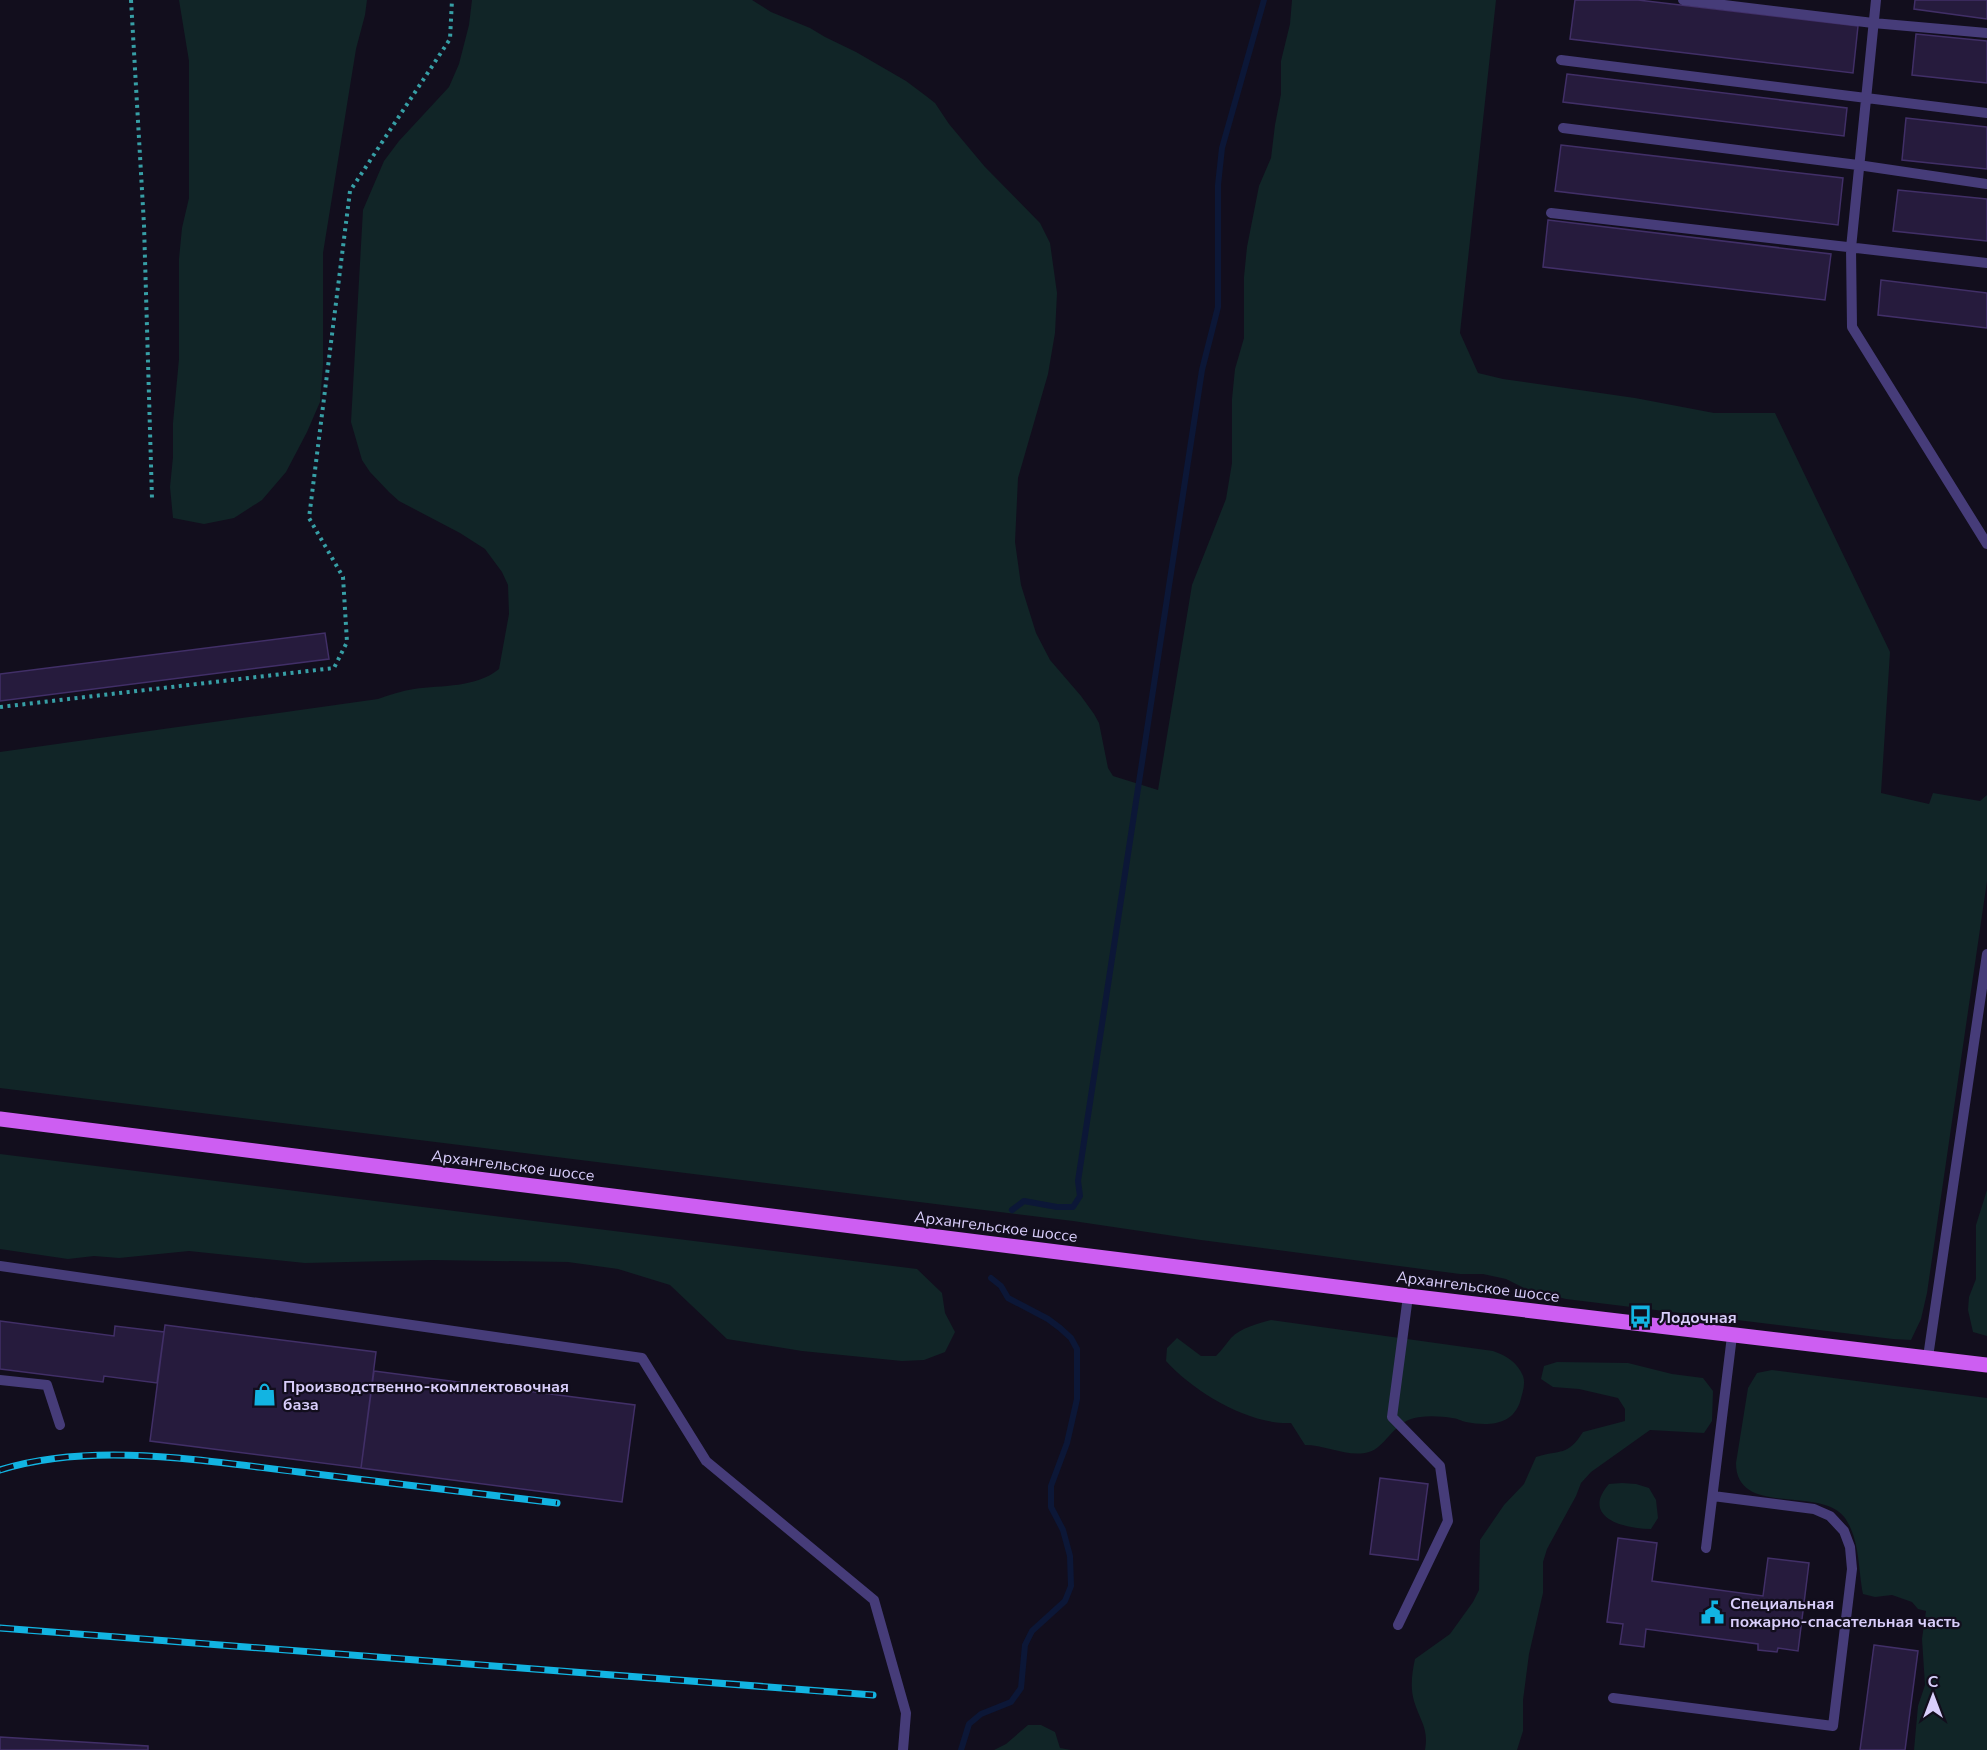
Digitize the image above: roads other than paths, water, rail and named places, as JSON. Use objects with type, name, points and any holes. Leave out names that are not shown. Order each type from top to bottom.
[{"type":"main road","name":"Архангельское шоссе","points":[[0,1119],[1408,1296],[1987,1365]]},
{"type":"lane","points":[[1683,0],[1873,23],[1987,33]]},
{"type":"lane","points":[[1876,0],[1851,248],[1852,327],[1987,544]]},
{"type":"lane","points":[[1561,60],[1987,113]]},
{"type":"lane","points":[[1563,128],[1858,165],[1987,184]]},
{"type":"lane","points":[[1551,213],[1987,262]]},
{"type":"lane","points":[[1928,1357],[1987,954]]},
{"type":"lane","points":[[0,1266],[642,1358],[706,1461],[874,1600],[906,1713],[903,1750]]},
{"type":"lane","points":[[1398,1625],[1448,1521],[1440,1466],[1392,1417],[1408,1296]]},
{"type":"lane","points":[[1706,1548],[1732,1336]]},
{"type":"lane","points":[[0,1380],[47,1385],[60,1425]]},
{"type":"lane","points":[[1613,1698],[1833,1726],[1852,1569],[1850,1547],[1844,1531],[1830,1516],[1814,1509],[1713,1496]]},
{"type":"waterway","points":[[1012,1210],[1024,1201],[1057,1207],[1073,1207],[1080,1196],[1078,1181],[1202,370],[1218,307],[1218,185],[1222,148],[1264,0]]},
{"type":"waterway","points":[[961,1750],[969,1724],[981,1714],[1011,1702],[1021,1688],[1025,1645],[1032,1631],[1065,1601],[1071,1586],[1070,1556],[1063,1530],[1051,1507],[1051,1486],[1067,1443],[1077,1399],[1077,1349],[1071,1338],[1060,1328],[1008,1298],[1001,1286],[991,1278]]},
{"type":"railway","points":[[0,1470],[36,1461],[73,1457],[149,1456],[557,1503]]},
{"type":"railway","points":[[0,1628],[873,1695]]},
{"type":"place","name":"Лодочная","points":[[1641,1317]]},
{"type":"place","name":"Производственно-комплектовочная база","points":[[265,1395]]},
{"type":"place","name":"Специальная пожарно-спасательная часть","points":[[1712,1612]]}]
